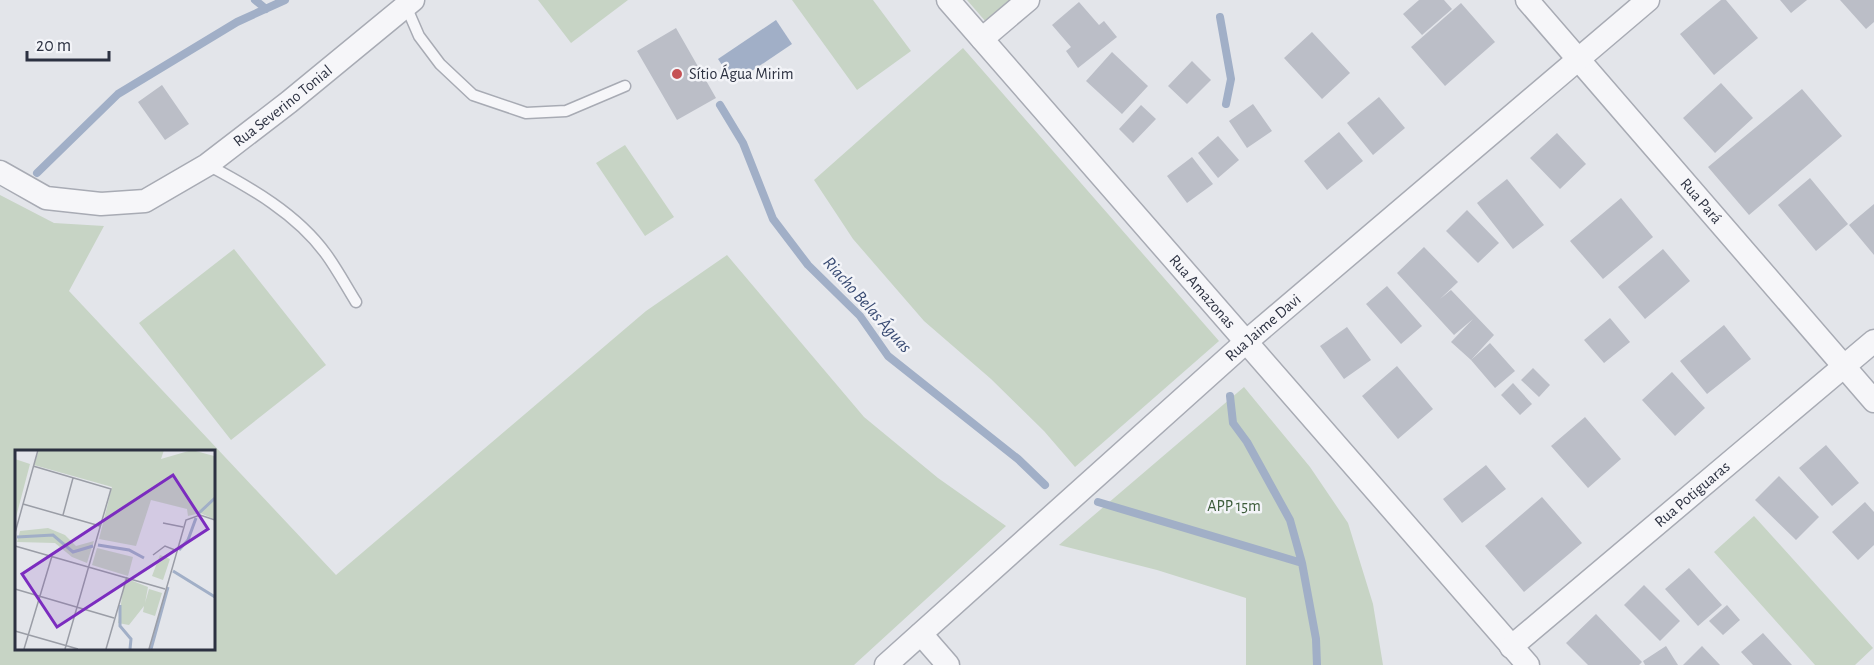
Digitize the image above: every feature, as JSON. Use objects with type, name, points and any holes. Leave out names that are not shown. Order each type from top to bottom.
[{"type":"street","name":"Rua Amazonas","points":[[948,0],[1528,665]]},
{"type":"street","points":[[982,39],[1028,0]]},
{"type":"street","name":"Rua Pará","points":[[1527,0],[1874,401]]},
{"type":"street","name":"Rua Jaime Davi","points":[[886,665],[1247,341],[1648,0]]},
{"type":"street","name":"Rua Severino Tonial","points":[[0,172],[46,198],[101,204],[145,201],[207,165],[289,102],[410,3]]},
{"type":"street","name":"Rua Potiguaras","points":[[1511,646],[1874,341]]},
{"type":"street","points":[[921,634],[948,665]]},
{"type":"lane","points":[[410,3],[419,36],[440,64],[473,95],[526,113],[566,111],[625,86]]},
{"type":"lane","points":[[207,165],[272,203],[303,228],[326,254],[356,302]]},
{"type":"green space","points":[[538,0],[628,0],[571,43]]},
{"type":"green space","points":[[792,0],[873,0],[911,51],[857,90]]},
{"type":"green space","points":[[967,0],[1041,0],[999,37]]},
{"type":"green space","points":[[963,48],[1219,341],[1075,467],[1044,431],[991,379],[924,321],[853,239],[814,180]]},
{"type":"green space","points":[[625,145],[674,217],[645,236],[596,163]]},
{"type":"green space","points":[[0,195],[54,223],[104,226],[69,291],[336,575],[646,311],[727,255],[864,417],[938,478],[1006,526],[854,665],[0,665]]},
{"type":"green space","points":[[234,249],[326,365],[231,440],[139,323]]},
{"type":"green space","name":"APP 15m","points":[[1244,387],[1310,467],[1348,523],[1373,604],[1383,665],[1246,665],[1246,598],[1157,570],[1059,545]]},
{"type":"green space","points":[[1754,516],[1873,648],[1855,665],[1815,665],[1714,552]]},
{"type":"water","points":[[776,20],[792,44],[734,83],[718,59]]},
{"type":"building","points":[[1419,0],[1444,0],[1452,9],[1422,35],[1403,14]]},
{"type":"building","points":[[1721,0],[1726,0],[1758,38],[1714,75],[1680,34]]},
{"type":"building","points":[[1780,0],[1807,0],[1791,13]]},
{"type":"building","points":[[1840,0],[1874,0],[1874,22],[1866,29]]},
{"type":"building","points":[[1079,2],[1099,25],[1104,21],[1117,37],[1078,68],[1066,51],[1071,47],[1052,25]]},
{"type":"building","points":[[1461,3],[1495,42],[1445,86],[1411,47]]},
{"type":"building","name":"Sítio Água Mirim","points":[[676,28],[716,98],[677,120],[637,51]]},
{"type":"building","points":[[1312,32],[1350,73],[1322,99],[1284,58]]},
{"type":"building","points":[[1112,52],[1148,86],[1122,114],[1086,81]]},
{"type":"building","points":[[1192,61],[1211,80],[1187,104],[1168,86]]},
{"type":"building","points":[[1721,83],[1753,118],[1715,153],[1683,118]]},
{"type":"building","points":[[162,85],[189,124],[165,140],[138,102]]},
{"type":"building","points":[[1802,89],[1842,136],[1749,215],[1708,167]]},
{"type":"building","points":[[1379,97],[1405,128],[1373,155],[1347,123]]},
{"type":"building","points":[[1253,104],[1272,131],[1247,148],[1229,121]]},
{"type":"building","points":[[1141,105],[1156,119],[1133,143],[1119,129]]},
{"type":"building","points":[[1339,132],[1363,161],[1327,190],[1304,161]]},
{"type":"building","points":[[1557,133],[1586,164],[1560,189],[1530,158]]},
{"type":"building","points":[[1218,136],[1239,160],[1218,178],[1198,153]]},
{"type":"building","points":[[1192,157],[1213,184],[1187,203],[1167,176]]},
{"type":"building","points":[[1810,178],[1848,224],[1816,251],[1778,205]]},
{"type":"building","points":[[1507,179],[1544,225],[1513,249],[1477,203]]},
{"type":"building","points":[[1621,198],[1653,237],[1603,279],[1570,241]]},
{"type":"building","points":[[1874,204],[1874,255],[1849,225]]},
{"type":"building","points":[[1467,210],[1499,243],[1478,263],[1446,231]]},
{"type":"building","points":[[1424,247],[1458,282],[1440,299],[1451,290],[1494,335],[1471,360],[1451,342],[1473,319],[1454,335],[1397,273]]},
{"type":"building","points":[[1663,249],[1690,281],[1645,319],[1618,287]]},
{"type":"building","points":[[1387,286],[1422,326],[1401,344],[1366,304]]},
{"type":"building","points":[[1610,318],[1630,342],[1604,363],[1584,340]]},
{"type":"building","points":[[1724,325],[1751,359],[1707,394],[1680,361]]},
{"type":"building","points":[[1347,327],[1371,360],[1344,379],[1320,346]]},
{"type":"building","points":[[1490,343],[1515,371],[1495,388],[1471,360]]},
{"type":"building","points":[[1397,366],[1433,409],[1398,439],[1362,396]]},
{"type":"building","points":[[1533,368],[1550,385],[1539,397],[1521,380]]},
{"type":"building","points":[[1672,372],[1705,408],[1675,436],[1642,400]]},
{"type":"building","points":[[1513,383],[1532,404],[1520,415],[1501,395]]},
{"type":"building","points":[[1585,417],[1621,459],[1588,488],[1551,446]]},
{"type":"building","points":[[1826,445],[1859,483],[1832,506],[1799,468]]},
{"type":"building","points":[[1486,465],[1506,489],[1462,523],[1443,499]]},
{"type":"building","points":[[1779,476],[1819,517],[1796,540],[1755,500]]},
{"type":"building","points":[[1542,497],[1582,543],[1524,592],[1485,546]]},
{"type":"building","points":[[1865,502],[1874,512],[1874,545],[1858,560],[1832,532]]},
{"type":"building","points":[[1689,568],[1722,605],[1698,626],[1665,589]]},
{"type":"building","points":[[1644,585],[1680,621],[1660,641],[1624,605]]},
{"type":"building","points":[[1727,605],[1740,620],[1723,635],[1709,621]]},
{"type":"building","points":[[1596,614],[1642,662],[1639,665],[1588,665],[1566,643]]},
{"type":"building","points":[[1763,633],[1792,665],[1753,665],[1741,652]]},
{"type":"building","points":[[1666,646],[1678,665],[1645,665],[1643,661]]},
{"type":"building","points":[[1702,646],[1720,665],[1683,665]]},
{"type":"waterway","points":[[255,0],[266,9]]},
{"type":"waterway","points":[[37,173],[118,94],[237,22],[285,0]]},
{"type":"waterway","points":[[1220,17],[1231,79],[1226,104]]},
{"type":"waterway","name":"Riacho Belas Águas","points":[[720,105],[743,143],[773,219],[808,265],[860,316],[888,356],[1018,459],[1045,485]]},
{"type":"waterway","points":[[1230,396],[1233,423],[1247,442],[1290,520],[1302,563]]},
{"type":"waterway","name":"Riacho Belas Águas","points":[[1098,502],[1302,563],[1316,639],[1317,665]]},
{"type":"place","name":"Sítio Água Mirim","points":[[677,74]]}]
